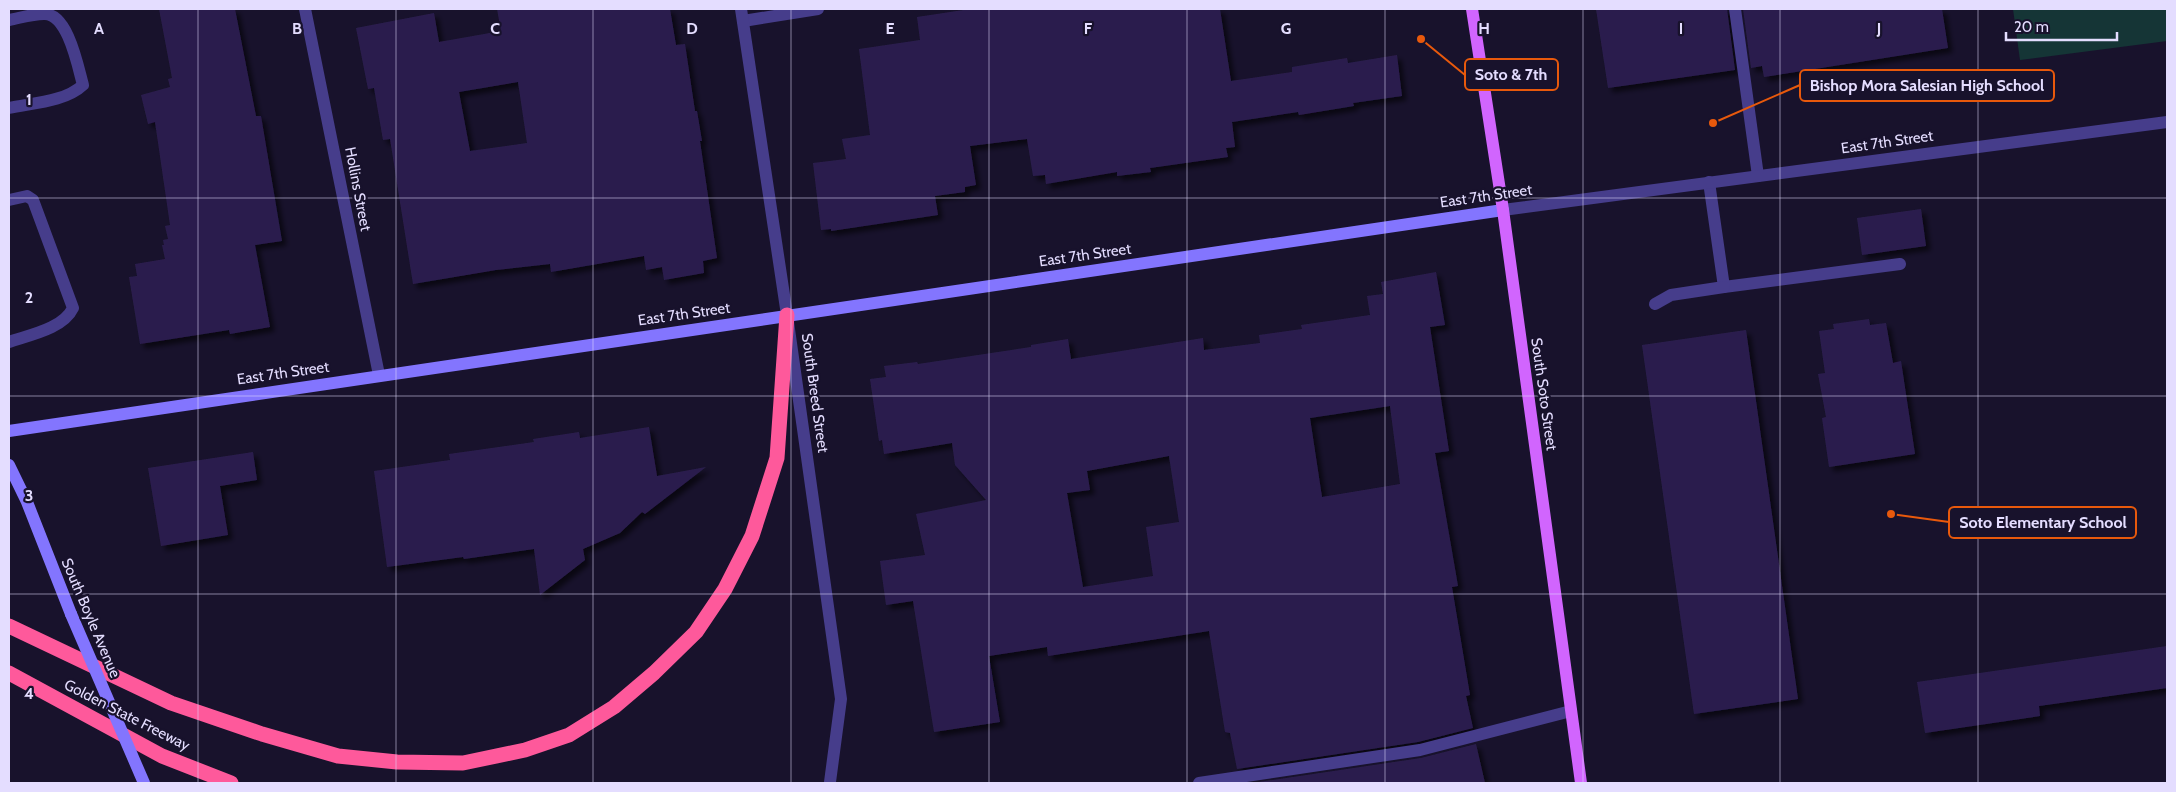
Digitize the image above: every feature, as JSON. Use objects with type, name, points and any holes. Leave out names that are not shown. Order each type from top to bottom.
[{"type":"highway","points":[[9,626],[171,703],[262,734],[338,756],[397,762],[463,763],[525,750],[569,735],[614,707],[654,672],[696,632],[725,589],[752,536],[777,458],[788,315]]},
{"type":"highway","name":"Golden State Freeway","points":[[9,673],[162,756],[232,783]]},
{"type":"main road","name":"South Soto Street","points":[[1472,9],[1503,210],[1581,783]]},
{"type":"street","name":"Hollins Street","points":[[305,9],[379,375]]},
{"type":"street","points":[[742,15],[818,9]]},
{"type":"street","points":[[1736,9],[1758,176]]},
{"type":"street","points":[[9,20],[46,13],[59,20],[66,31],[83,85],[77,92],[65,96],[9,108]]},
{"type":"street","name":"South Breed Street","points":[[742,15],[788,315],[841,699],[830,782]]},
{"type":"street","name":"East 7th Street","points":[[9,431],[1503,210],[2167,122]]},
{"type":"street","points":[[1709,182],[1724,287]]},
{"type":"street","points":[[9,200],[27,196],[32,200],[73,308],[69,316],[60,323],[9,342]]},
{"type":"street","points":[[1655,304],[1671,295],[1900,264]]},
{"type":"street","name":"South Boyle Avenue","points":[[9,465],[27,502],[71,614],[144,783]]},
{"type":"street","points":[[1199,783],[1420,750],[1571,710]]},
{"type":"green space","points":[[2013,9],[2167,9],[2167,41],[2020,60]]},
{"type":"building","points":[[159,9],[235,9],[256,116],[261,116],[282,241],[255,245],[270,327],[230,334],[229,330],[140,344],[129,277],[137,276],[135,264],[165,259],[162,245],[164,245],[163,240],[168,239],[165,226],[170,225],[155,122],[148,124],[141,95],[170,87],[168,79],[172,78]]},
{"type":"building","points":[[497,9],[670,9],[676,45],[685,44],[695,111],[697,111],[702,141],[700,141],[717,258],[703,261],[704,273],[664,280],[662,267],[646,270],[644,256],[551,272],[550,264],[496,270],[413,284],[390,139],[383,140],[374,88],[368,89],[356,28],[434,13],[439,42],[501,31]],"holes":[[[518,82],[527,143],[470,151],[459,92]]]},
{"type":"building","points":[[970,9],[1220,9],[1231,81],[1292,72],[1292,67],[1347,58],[1348,63],[1397,55],[1402,96],[1353,103],[1354,106],[1299,115],[1298,112],[1232,122],[1235,147],[1226,148],[1228,157],[1150,168],[1151,172],[1117,176],[1117,172],[1046,184],[1045,175],[1033,176],[1027,139],[970,146],[976,185],[965,187],[965,192],[935,196],[938,215],[831,231],[831,229],[821,230],[813,163],[846,159],[842,139],[870,135],[859,49],[920,40],[917,17]]},
{"type":"building","points":[[1596,9],[1727,9],[1735,70],[1608,88]]},
{"type":"building","points":[[1743,9],[1942,9],[1948,48],[1764,77],[1762,66],[1751,68]]},
{"type":"building","points":[[1921,209],[1926,246],[1862,255],[1857,218]]},
{"type":"building","points":[[1436,272],[1445,325],[1430,327],[1449,451],[1435,453],[1458,586],[1452,587],[1470,695],[1466,696],[1473,728],[1418,742],[1237,769],[1230,733],[1225,732],[1209,631],[1048,656],[1047,647],[989,656],[1000,722],[934,732],[913,601],[886,605],[880,561],[925,555],[916,514],[986,500],[955,465],[952,443],[884,454],[882,440],[879,441],[870,379],[886,377],[884,366],[917,362],[918,364],[1031,347],[1031,345],[1068,339],[1071,359],[1203,338],[1204,350],[1260,343],[1259,335],[1302,329],[1301,325],[1370,315],[1367,296],[1383,294],[1381,282]],"holes":[[[1390,406],[1400,484],[1322,497],[1310,418]],[[1169,456],[1179,522],[1146,527],[1153,576],[1083,587],[1067,493],[1090,490],[1087,471]]]},
{"type":"building","points":[[1869,319],[1870,325],[1886,323],[1893,363],[1901,361],[1915,454],[1829,467],[1822,418],[1826,417],[1818,374],[1825,373],[1819,331],[1834,329],[1833,324]]},
{"type":"building","points":[[1746,330],[1798,699],[1694,714],[1642,345]]},
{"type":"building","points":[[649,427],[657,476],[706,467],[645,514],[642,512],[620,533],[583,549],[585,560],[540,595],[534,549],[387,567],[374,471],[450,460],[449,454],[534,442],[533,439],[579,432],[580,438]]},
{"type":"building","points":[[253,452],[257,480],[220,486],[228,535],[161,546],[148,468]]},
{"type":"building","points":[[2167,646],[2167,688],[2039,706],[2040,716],[1925,733],[1917,682]]},
{"type":"building","points":[[1476,744],[1485,783],[1252,783],[1421,758]]},
{"type":"place","name":"Soto & 7th","points":[[1421,39]]},
{"type":"place","name":"Bishop Mora Salesian High School","points":[[1713,123]]},
{"type":"place","name":"Soto Elementary School","points":[[1891,514]]}]
